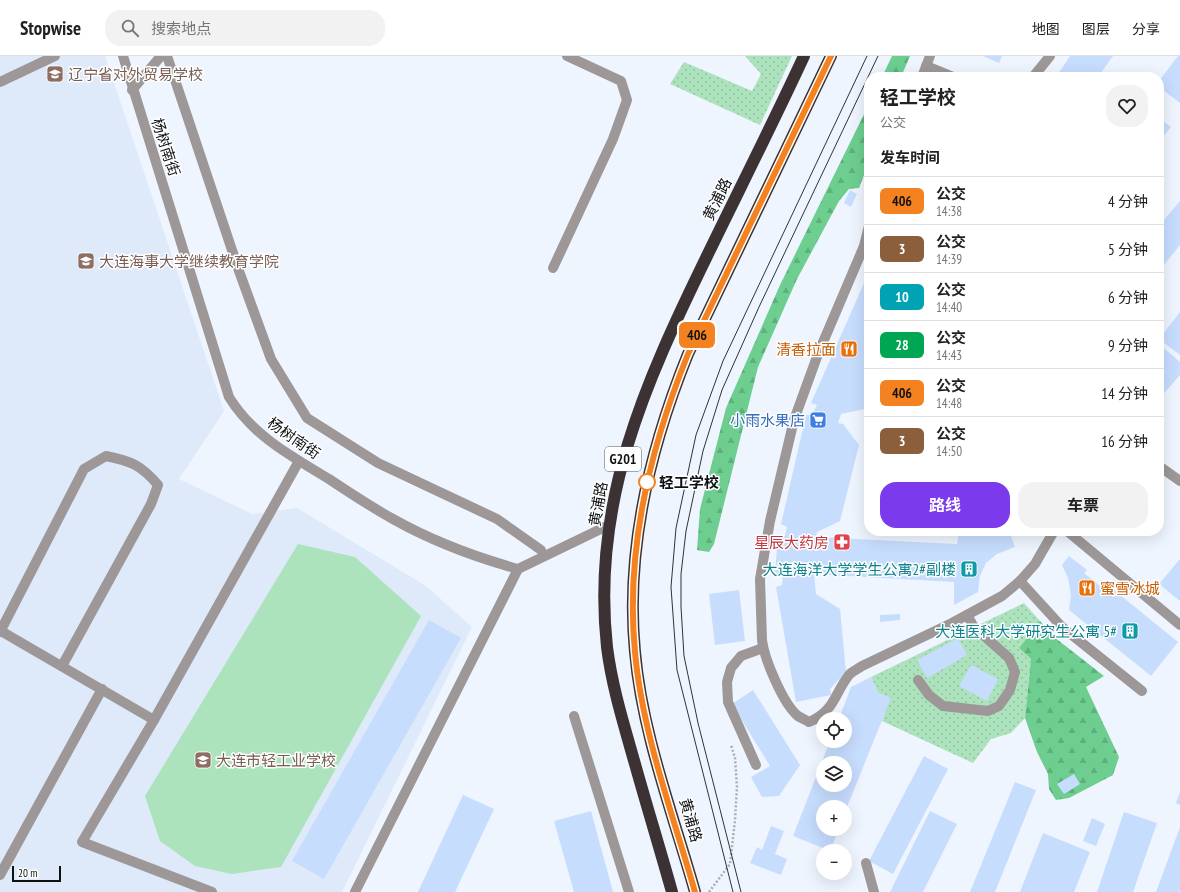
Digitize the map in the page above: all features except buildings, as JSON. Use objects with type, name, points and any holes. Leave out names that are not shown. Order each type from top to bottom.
[{"type":"highway","name":"黄浦路","points":[[672,892],[627,736],[610,669],[604,579],[609,525],[622,460],[634,422],[656,367],[680,313],[804,56]]},
{"type":"highway","name":"黄浦路","points":[[695,892],[648,731],[635,652],[633,580],[643,503],[656,443],[675,385],[688,354],[831,56]]},
{"type":"street","points":[[0,82],[55,56]]},
{"type":"street","name":"杨树南街","points":[[123,56],[132,90],[229,397],[239,413],[274,445],[394,520],[436,540],[493,562],[518,569]]},
{"type":"street","points":[[132,90],[161,56]]},
{"type":"street","points":[[167,56],[239,271],[271,358],[307,418],[378,463],[497,519],[541,550]]},
{"type":"street","points":[[553,268],[613,139],[627,100],[622,81],[567,56]]},
{"type":"street","points":[[1037,72],[1050,56]]},
{"type":"street","points":[[924,72],[928,61],[945,72]]},
{"type":"street","points":[[864,246],[818,354],[794,420],[770,521],[760,579],[763,648],[778,687],[798,716],[809,722],[818,718],[832,705],[850,674],[862,666],[1002,596],[1020,581],[1035,564],[1051,536]]},
{"type":"street","points":[[62,666],[151,504],[158,485],[149,474],[128,460],[106,456],[84,469],[0,631],[154,720]]},
{"type":"street","points":[[212,892],[82,842],[154,720],[299,461]]},
{"type":"street","points":[[1164,470],[1180,481]]},
{"type":"street","points":[[355,892],[518,569],[609,525]]},
{"type":"street","points":[[1073,536],[1180,624]]},
{"type":"street","points":[[1020,581],[1062,627],[1142,691]]},
{"type":"street","points":[[918,680],[929,695],[943,706],[988,711],[999,706],[1010,690],[1015,672],[1009,658],[974,627],[967,614]]},
{"type":"street","points":[[756,765],[728,702],[727,682],[731,668],[741,656],[763,648]]},
{"type":"street","points":[[0,874],[102,690]]},
{"type":"street","points":[[574,716],[629,892]]},
{"type":"street","points":[[866,863],[874,892]]},
{"type":"path","points":[[710,892],[730,864],[737,787],[735,758],[730,740]]},
{"type":"shaded area","name":"大连市轻工业学校","points":[[0,56],[105,56],[224,411],[179,479],[252,514],[297,508],[426,586],[472,627],[342,892],[0,892]]},
{"type":"green space","points":[[745,56],[792,56],[760,125],[670,84],[684,62],[752,91],[761,74]]},
{"type":"green space","points":[[892,56],[910,56],[903,72],[884,72]]},
{"type":"green space","points":[[864,114],[864,175],[859,188],[849,189],[839,201],[797,279],[758,367],[714,544],[709,552],[697,550],[700,509],[726,408],[780,285]]},
{"type":"green space","points":[[298,544],[355,557],[421,616],[281,867],[232,874],[195,866],[160,841],[145,796]]},
{"type":"green space","points":[[1024,603],[1040,621],[1019,648],[1031,659],[1025,718],[1011,733],[991,739],[973,763],[882,721],[890,698],[878,693],[871,677]]},
{"type":"green space","points":[[1040,621],[1054,637],[1104,676],[1086,687],[1119,757],[1113,775],[1069,798],[1056,800],[1049,789],[1048,774],[1037,752],[1025,718],[1031,659],[1019,648]]},
{"type":"tram line","points":[[733,892],[677,670],[671,587],[676,528],[696,435],[723,361],[867,56]]},
{"type":"tram line","points":[[870,72],[878,56]]},
{"type":"tram line","points":[[741,892],[698,723],[684,656],[681,607],[681,574],[686,531],[703,451],[722,390],[759,307],[864,86]]},
{"type":"bus line","name":"406","points":[[695,892],[648,731],[640,692],[635,652],[633,580],[643,503],[648,474],[656,443],[675,385],[688,354],[831,56]]},
{"type":"place","name":"辽宁省对外贸易学校","points":[[55,74]]},
{"type":"place","name":"大连海事大学继续教育学院","points":[[86,261]]},
{"type":"place","name":"清香拉面","points":[[849,349]]},
{"type":"place","name":"小雨水果店","points":[[818,420]]},
{"type":"place","name":"轻工学校","points":[[647,482]]},
{"type":"place","name":"星辰大药房","points":[[842,542]]},
{"type":"place","name":"大连海洋大学学生公寓2#副楼","points":[[969,569]]},
{"type":"place","name":"蜜雪冰城","points":[[1087,588]]},
{"type":"place","name":"大连医科大学研究生公寓 5#","points":[[1130,631]]},
{"type":"place","name":"大连市轻工业学校","points":[[203,760]]}]
